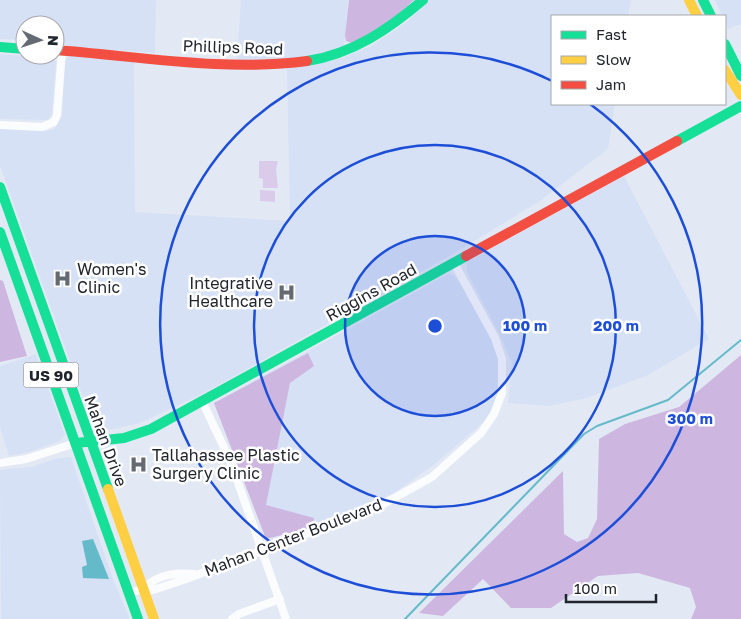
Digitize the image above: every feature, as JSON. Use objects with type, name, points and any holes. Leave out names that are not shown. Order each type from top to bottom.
[{"type":"street","name":"Phillips Road","points":[[65,51],[246,65],[291,64],[328,57],[361,46],[394,25],[423,0]]},
{"type":"street","points":[[689,0],[696,15]]},
{"type":"street","points":[[703,0],[710,15]]},
{"type":"street","points":[[726,46],[741,76]]},
{"type":"street","points":[[0,47],[15,48]]},
{"type":"street","points":[[0,125],[42,127],[54,122],[57,115],[59,65]]},
{"type":"street","points":[[726,72],[741,95]]},
{"type":"street","name":"Riggins Road","points":[[0,463],[26,459],[76,443],[141,433],[741,106]]},
{"type":"street","name":"Mahan Drive","points":[[0,187],[154,619]]},
{"type":"street","name":"Mahan Drive","points":[[0,232],[138,619]]},
{"type":"street","points":[[5,246],[19,241]]},
{"type":"street","name":"Mahan Center Boulevard","points":[[129,593],[163,577],[181,573],[195,574],[361,514],[425,482],[442,469],[487,425],[494,414],[502,394],[502,359],[495,338],[454,263]]},
{"type":"street","points":[[40,346],[55,342]]},
{"type":"street","points":[[202,401],[228,454],[286,619]]},
{"type":"street","points":[[232,619],[239,614],[280,599]]},
{"type":"shaded area","points":[[0,0],[156,0],[155,53],[65,45],[65,15],[15,15],[15,40],[0,39]]},
{"type":"shaded area","points":[[241,0],[348,0],[344,49],[300,60],[237,60]]},
{"type":"shaded area","points":[[349,0],[414,0],[388,24],[352,43],[346,41],[345,35]]},
{"type":"shaded area","points":[[428,0],[631,0],[628,15],[551,15],[551,105],[615,105],[608,149],[540,201],[455,253],[202,394],[140,423],[95,431],[0,166],[0,129],[47,131],[54,129],[62,116],[65,60],[69,56],[134,62],[135,212],[290,221],[287,68],[340,59],[371,46],[407,22]]},
{"type":"shaded area","points":[[715,0],[741,0],[741,24],[727,29],[726,15],[722,15]]},
{"type":"shaded area","points":[[0,54],[15,55],[15,65],[56,65],[52,114],[48,120],[0,119]]},
{"type":"shaded area","points":[[259,161],[278,161],[276,169],[278,188],[263,188],[263,179],[259,178]]},
{"type":"shaded area","points":[[624,176],[709,339],[648,375],[587,398],[549,406],[508,403],[512,363],[501,337],[467,272],[467,262]]},
{"type":"shaded area","points":[[260,190],[275,191],[275,202],[260,201]]},
{"type":"shaded area","points":[[448,274],[453,275],[459,282],[498,351],[500,393],[486,420],[435,464],[394,493],[313,527],[266,539],[214,403]]},
{"type":"shaded area","points":[[0,280],[3,281],[27,356],[0,362]]},
{"type":"shaded area","points":[[308,353],[314,366],[290,383],[266,505],[314,518],[313,527],[266,539],[214,403]]},
{"type":"shaded area","points":[[36,354],[65,435],[60,441],[32,451],[9,456],[0,427],[0,366]]},
{"type":"shaded area","points":[[741,355],[741,619],[691,619],[696,607],[690,588],[638,573],[598,576],[551,608],[511,608],[483,579],[443,616],[419,613],[563,471],[564,534],[577,542],[588,538],[597,519],[599,439],[625,424],[679,407]]},
{"type":"shaded area","points":[[71,457],[114,582],[130,619],[1,619],[0,470],[31,467],[55,459]]},
{"type":"water","points":[[93,539],[109,579],[83,578],[82,567],[87,565],[82,541]]},
{"type":"waterway","points":[[405,619],[584,434],[597,426],[668,400],[741,340]]},
{"type":"traffic: fast","points":[[307,61],[340,53],[369,39],[397,21],[423,0]]},
{"type":"traffic: fast","points":[[703,0],[710,15]]},
{"type":"traffic: fast","points":[[726,46],[741,76]]},
{"type":"traffic: fast","points":[[0,47],[15,48]]},
{"type":"traffic: fast","points":[[677,141],[741,106]]},
{"type":"traffic: fast","points":[[0,187],[108,489]]},
{"type":"traffic: fast","points":[[0,232],[138,619]]},
{"type":"traffic: fast","points":[[76,443],[124,438],[151,429],[466,256]]},
{"type":"traffic: slow","points":[[689,0],[696,15]]},
{"type":"traffic: slow","points":[[726,72],[741,95]]},
{"type":"traffic: slow","points":[[108,489],[154,619]]},
{"type":"traffic: jam","points":[[65,51],[213,64],[245,65],[307,61]]},
{"type":"traffic: jam","points":[[466,256],[677,141]]},
{"type":"place","name":"Women's Clinic","points":[[63,278]]},
{"type":"place","name":"Integrative Healthcare","points":[[287,292]]},
{"type":"place","name":"Tallahassee Plastic Surgery Clinic","points":[[138,464]]}]
